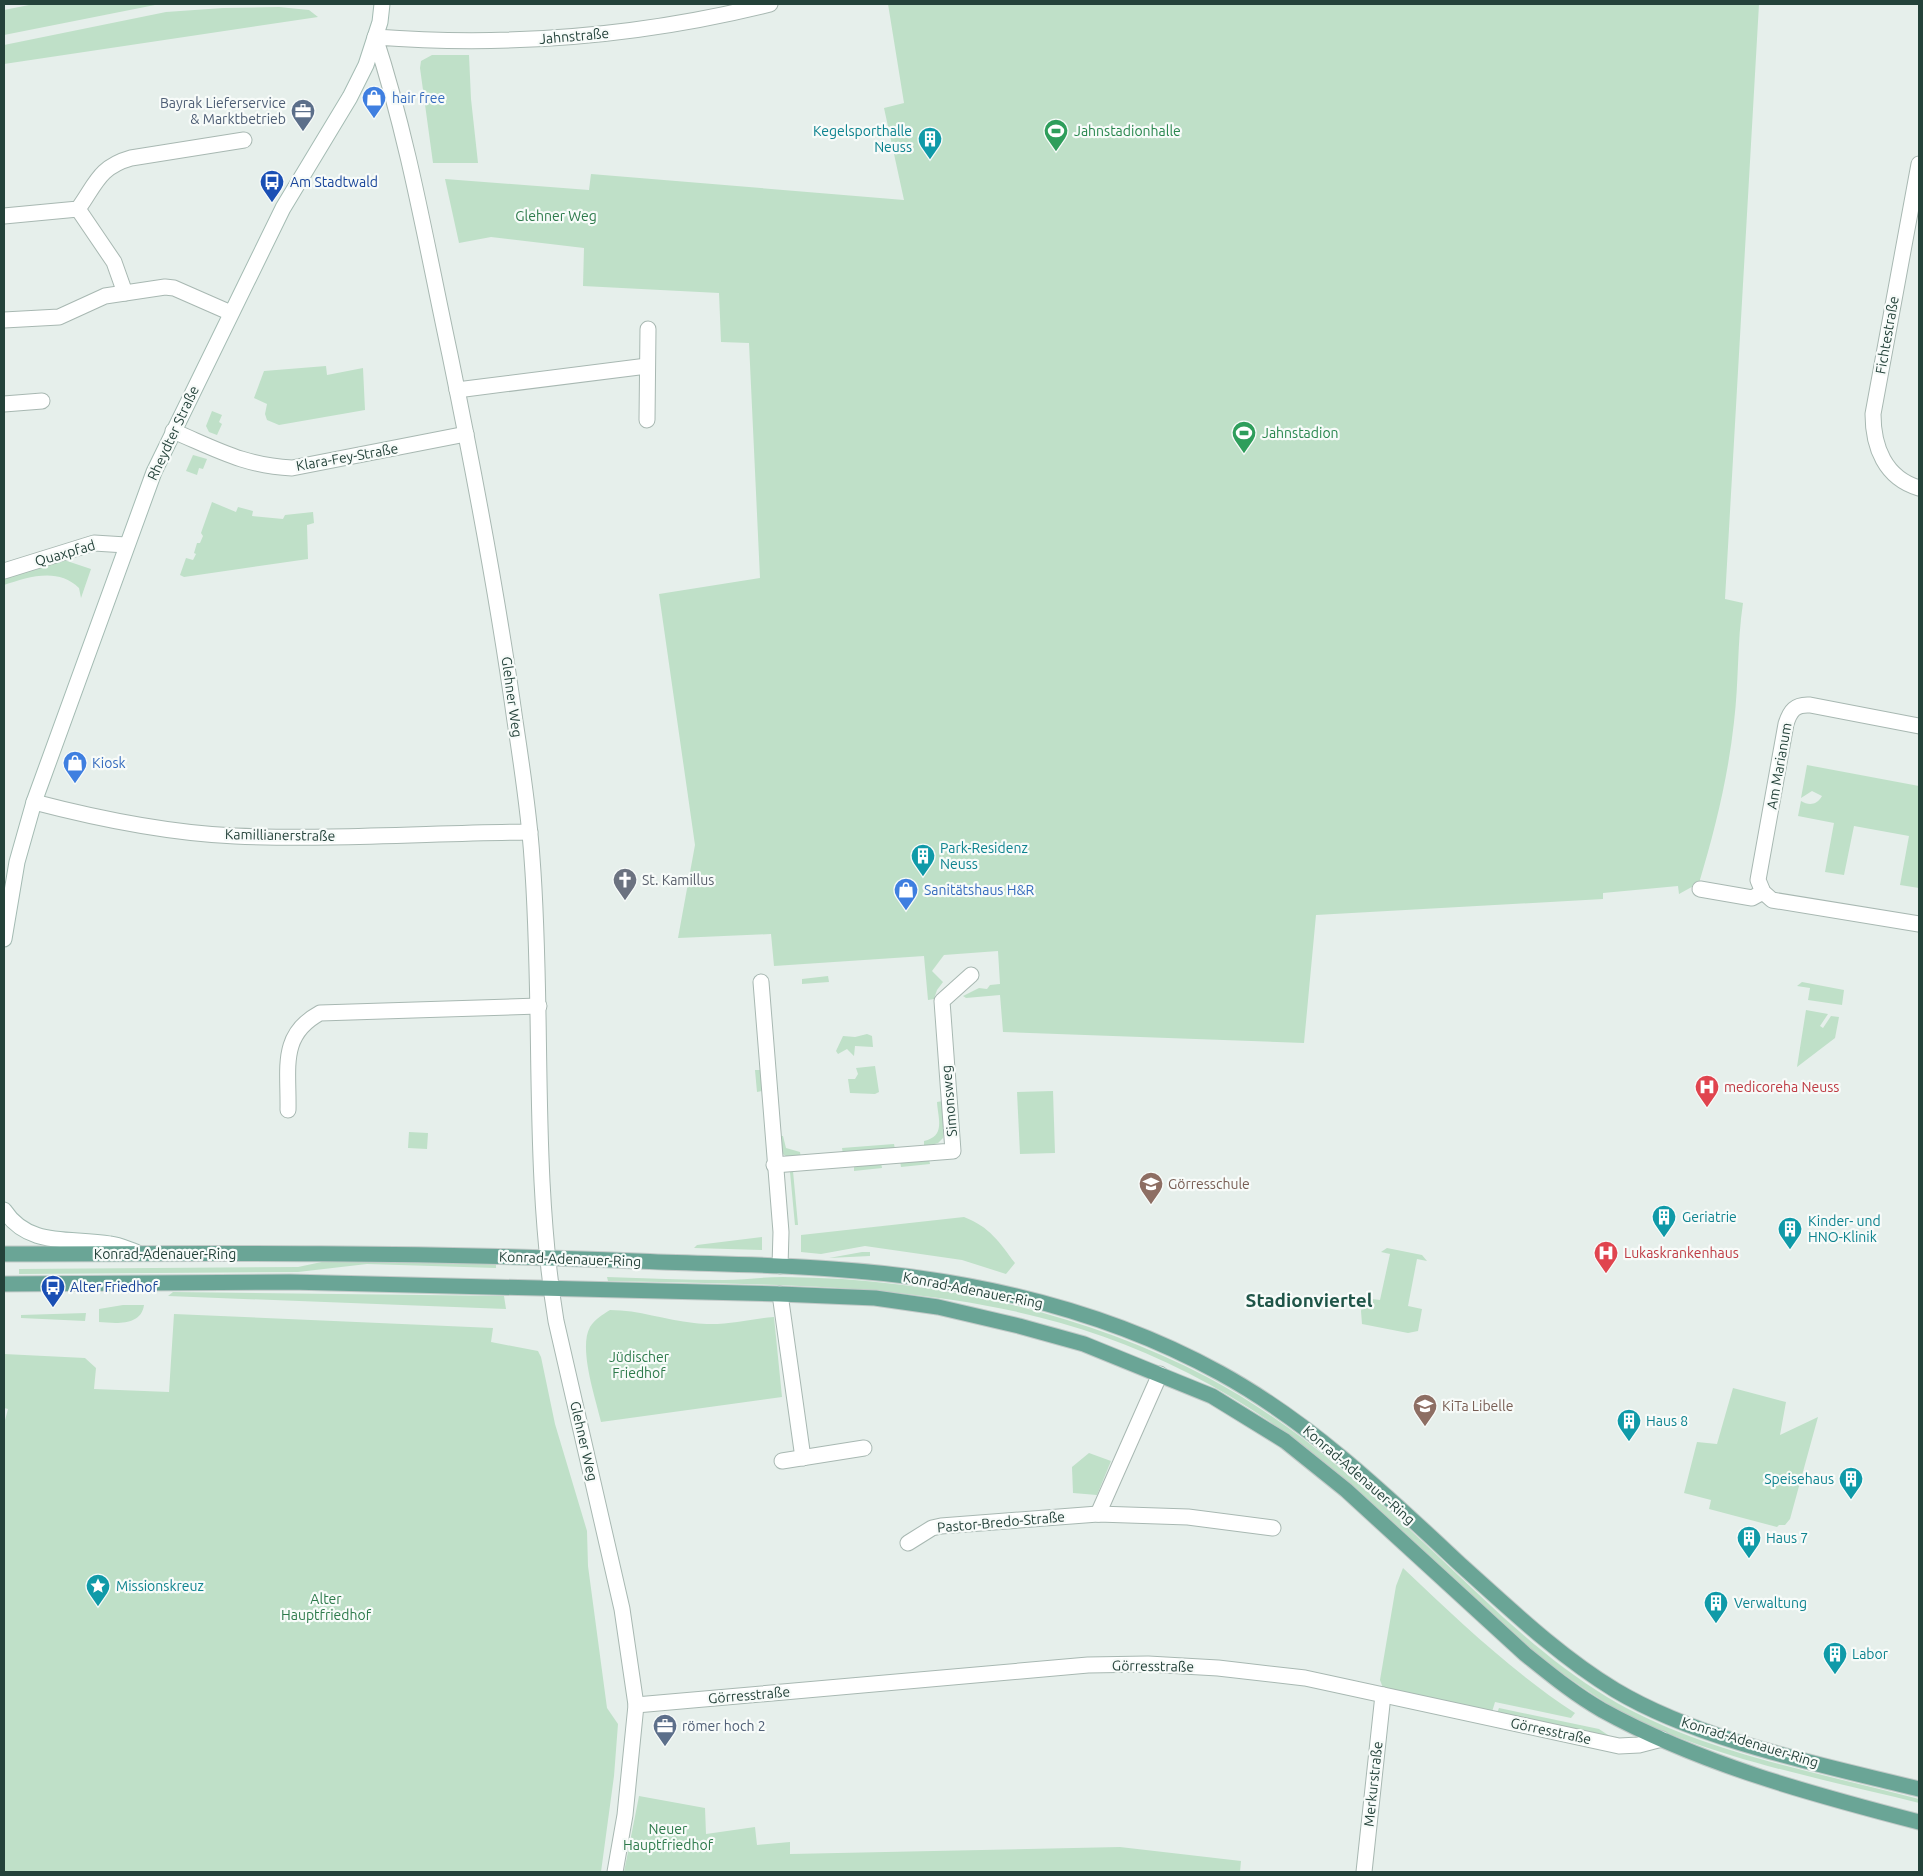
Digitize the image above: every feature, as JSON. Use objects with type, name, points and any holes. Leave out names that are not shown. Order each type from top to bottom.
[{"type":"main road","name":"Konrad-Adenauer-Ring","points":[[4,1254],[299,1253],[547,1258],[780,1266],[878,1273],[945,1282],[1014,1296],[1091,1317],[1166,1346],[1220,1373],[1303,1426],[1360,1473],[1515,1614],[1571,1660],[1620,1693],[1648,1708],[1728,1738],[1795,1758],[1919,1789]]},
{"type":"main road","name":"Konrad-Adenauer-Ring","points":[[4,1284],[290,1282],[876,1298],[938,1307],[1084,1344],[1212,1396],[1285,1441],[1346,1490],[1525,1654],[1555,1678],[1601,1709],[1662,1739],[1776,1782],[1919,1822]]},
{"type":"street","name":"Rheydter Straße","points":[[4,939],[8,884],[34,802],[154,472],[283,208],[350,97],[366,65],[375,37],[382,4]]},
{"type":"street","name":"Jahnstraße","points":[[375,37],[406,39],[545,39],[629,31],[716,17],[770,4]]},
{"type":"street","name":"Glehner Weg","points":[[375,37],[399,115],[466,434],[494,579],[530,832],[539,1006],[540,1118],[550,1288],[622,1608],[636,1705],[625,1815],[615,1872]]},
{"type":"street","points":[[4,216],[78,208],[105,170],[116,162],[244,140]]},
{"type":"street","name":"Fichtestraße","points":[[1919,164],[1917,187],[1873,414],[1873,428],[1878,451],[1888,468],[1902,480],[1919,488]]},
{"type":"street","points":[[78,208],[114,262],[125,293]]},
{"type":"street","points":[[4,320],[59,317],[105,296],[174,288],[231,313]]},
{"type":"street","points":[[647,420],[646,366],[648,329]]},
{"type":"street","points":[[457,390],[646,366]]},
{"type":"street","points":[[4,404],[42,401]]},
{"type":"street","name":"Klara-Fey-Straße","points":[[173,430],[246,462],[267,467],[292,468],[466,434]]},
{"type":"street","name":"Quaxpfad","points":[[4,571],[94,543],[126,545]]},
{"type":"street","name":"Am Marianum","points":[[1763,892],[1759,883],[1759,873],[1786,724],[1791,710],[1806,705],[1919,726]]},
{"type":"street","name":"Kamillianerstraße","points":[[34,802],[101,818],[152,827],[234,836],[530,832]]},
{"type":"street","points":[[1700,889],[1752,898],[1763,892],[1772,900],[1919,924]]},
{"type":"street","name":"Simonsweg","points":[[774,1165],[954,1151],[942,1001],[971,975]]},
{"type":"street","points":[[761,982],[774,1165],[781,1232],[780,1266]]},
{"type":"street","points":[[288,1110],[292,1039],[305,1021],[320,1013],[539,1006]]},
{"type":"street","points":[[4,1210],[16,1225],[35,1236],[112,1244],[142,1254]]},
{"type":"street","points":[[780,1294],[803,1458]]},
{"type":"street","points":[[1098,1514],[1160,1374]]},
{"type":"street","points":[[782,1461],[864,1448]]},
{"type":"street","name":"Pastor-Bredo-Straße","points":[[908,1543],[932,1528],[941,1526],[1098,1514],[1188,1517],[1273,1528]]},
{"type":"street","name":"Görresstraße","points":[[636,1705],[1088,1665],[1148,1664],[1218,1668],[1305,1678],[1619,1746],[1639,1745],[1662,1739]]},
{"type":"street","name":"Merkurstraße","points":[[1364,1872],[1383,1695]]},
{"type":"green space","points":[[34,4],[160,4],[4,35],[4,10]]},
{"type":"green space","name":"Jahnstadion","points":[[888,4],[1759,4],[1725,599],[1743,603],[1736,707],[1725,783],[1699,883],[1679,894],[1678,886],[1603,893],[1603,899],[1316,915],[1304,1043],[1003,1032],[1000,995],[966,998],[963,996],[979,988],[987,989],[990,985],[1000,984],[998,951],[944,955],[932,971],[943,982],[937,990],[934,999],[928,1000],[924,956],[774,966],[771,934],[678,938],[695,845],[659,594],[760,578],[749,343],[721,342],[719,293],[583,286],[584,248],[491,237],[459,243],[445,179],[589,190],[591,174],[904,200],[884,108],[904,103]]},
{"type":"green space","points":[[279,7],[309,10],[318,17],[4,64],[4,45],[166,12]]},
{"type":"green space","points":[[432,55],[469,55],[471,99],[478,163],[433,163],[420,68],[421,61]]},
{"type":"green space","points":[[326,366],[327,375],[363,368],[365,410],[279,425],[267,420],[265,414],[267,404],[254,398],[264,371]]},
{"type":"green space","points":[[212,411],[222,415],[219,422],[222,424],[217,435],[209,432],[206,426]]},
{"type":"green space","points":[[193,455],[207,459],[203,469],[199,468],[197,475],[186,471]]},
{"type":"green space","points":[[212,502],[236,512],[238,507],[253,511],[252,516],[283,519],[285,515],[313,512],[314,523],[307,525],[308,559],[184,577],[180,575],[186,558],[193,560],[196,554],[194,553],[197,543],[200,543],[203,536],[201,533]]},
{"type":"green space","points":[[64,560],[91,569],[81,598],[79,588],[62,578],[52,576],[33,577],[4,585],[4,576]]},
{"type":"green space","points":[[1807,765],[1919,786],[1919,888],[1900,885],[1909,836],[1854,826],[1844,875],[1825,872],[1834,823],[1798,816],[1801,801],[1813,804],[1822,796],[1812,791],[1801,798]]},
{"type":"green space","points":[[828,976],[829,982],[802,984],[802,979]]},
{"type":"green space","points":[[1802,982],[1844,990],[1842,1005],[1808,1000],[1810,988],[1797,986]]},
{"type":"green space","points":[[1806,1010],[1828,1014],[1820,1026],[1823,1028],[1831,1016],[1839,1017],[1835,1038],[1797,1067]]},
{"type":"green space","points":[[867,1034],[872,1036],[873,1047],[855,1046],[854,1056],[847,1049],[838,1054],[836,1051],[843,1036],[855,1037]]},
{"type":"green space","points":[[875,1066],[879,1092],[875,1094],[850,1093],[848,1079],[855,1079],[858,1074],[856,1068]]},
{"type":"green space","points":[[755,1070],[760,1070],[762,1091],[757,1092]]},
{"type":"green space","points":[[1053,1091],[1055,1153],[1020,1154],[1017,1092]]},
{"type":"green space","points":[[943,1101],[943,1138],[938,1143],[924,1147],[924,1141],[931,1139],[938,1131],[937,1102]]},
{"type":"green space","points":[[409,1132],[428,1133],[427,1149],[408,1148]]},
{"type":"green space","points":[[778,1136],[783,1136],[786,1148],[800,1152],[801,1158],[789,1157],[783,1154]]},
{"type":"green space","points":[[894,1144],[895,1149],[843,1154],[842,1148]]},
{"type":"green space","points":[[929,1159],[930,1164],[901,1167],[900,1161]]},
{"type":"green space","points":[[881,1163],[882,1168],[854,1171],[854,1165]]},
{"type":"green space","points":[[793,1171],[798,1225],[795,1225],[790,1172]]},
{"type":"green space","points":[[964,1217],[987,1230],[1015,1263],[1006,1274],[962,1260],[865,1246],[821,1254],[801,1252],[801,1235]]},
{"type":"green space","points":[[762,1237],[762,1250],[694,1248],[697,1245]]},
{"type":"green space","points":[[1387,1248],[1422,1255],[1427,1261],[1417,1259],[1408,1306],[1422,1309],[1418,1331],[1408,1333],[1362,1324],[1361,1311],[1364,1298],[1380,1300],[1390,1254],[1381,1252]]},
{"type":"green space","points":[[870,1252],[870,1256],[829,1258]]},
{"type":"green space","points":[[331,1260],[496,1263],[496,1268],[367,1264],[298,1272],[19,1274],[19,1269],[298,1267]]},
{"type":"green space","points":[[607,1277],[724,1280],[783,1277],[838,1279],[892,1284],[947,1291],[1001,1302],[1107,1333],[1207,1377],[1239,1395],[1300,1436],[1357,1482],[1498,1613],[1540,1649],[1561,1666],[1607,1697],[1642,1716],[1719,1746],[1799,1769],[1919,1799],[1919,1803],[1713,1750],[1635,1718],[1600,1699],[1566,1676],[1502,1625],[1351,1484],[1293,1438],[1252,1410],[1210,1385],[1119,1342],[1049,1320],[977,1304],[904,1294],[757,1284],[608,1281]]},
{"type":"green space","points":[[173,1292],[504,1296],[506,1309],[168,1296]]},
{"type":"green space","points":[[123,1305],[144,1305],[138,1317],[132,1320],[119,1323],[99,1322],[99,1309]]},
{"type":"green space","name":"Jüdischer Friedhof","points":[[610,1310],[621,1310],[683,1322],[705,1324],[774,1317],[782,1397],[601,1422],[589,1374],[586,1348],[590,1327],[599,1317]]},
{"type":"green space","points":[[86,1313],[85,1321],[21,1318],[21,1315]]},
{"type":"green space","name":"Alter Hauptfriedhof","points":[[174,1314],[493,1328],[491,1342],[538,1351],[541,1357],[555,1424],[587,1531],[588,1566],[607,1708],[618,1724],[614,1776],[601,1872],[4,1872],[4,1424],[8,1409],[4,1408],[4,1354],[85,1358],[96,1368],[94,1389],[169,1392]]},
{"type":"green space","points":[[1733,1388],[1786,1402],[1780,1435],[1818,1417],[1790,1519],[1785,1525],[1777,1527],[1709,1509],[1711,1500],[1684,1493],[1697,1442],[1717,1444]]},
{"type":"green space","points":[[1089,1453],[1111,1461],[1097,1495],[1073,1493],[1072,1467]]},
{"type":"green space","points":[[1403,1568],[1507,1662],[1551,1697],[1575,1713],[1571,1718],[1495,1702],[1492,1712],[1383,1688],[1380,1680],[1396,1586]]},
{"type":"green space","points":[[1499,1708],[1599,1729],[1611,1737],[1497,1713]]},
{"type":"green space","name":"Neuer Hauptfriedhof","points":[[639,1796],[705,1808],[706,1834],[755,1827],[757,1845],[790,1842],[790,1854],[1120,1847],[1241,1861],[1240,1872],[624,1872]]},
{"type":"place","name":"hair free","points":[[374,119]]},
{"type":"place","name":"Bayrak Lieferservice & Marktbetrieb","points":[[303,132]]},
{"type":"place","name":"Jahnstadionhalle","points":[[1056,152]]},
{"type":"place","name":"Kegelsporthalle Neuss","points":[[930,160]]},
{"type":"place","name":"Am Stadtwald","points":[[272,203]]},
{"type":"place","name":"Jahnstadion","points":[[1244,454]]},
{"type":"place","name":"Kiosk","points":[[75,784]]},
{"type":"place","name":"Park-Residenz Neuss","points":[[923,877]]},
{"type":"place","name":"St. Kamillus","points":[[625,901]]},
{"type":"place","name":"Sanitätshaus H&R","points":[[906,911]]},
{"type":"place","name":"medicoreha Neuss","points":[[1707,1108]]},
{"type":"place","name":"Görresschule","points":[[1151,1205]]},
{"type":"place","name":"Geriatrie","points":[[1664,1238]]},
{"type":"place","name":"Kinder- und HNO-Klinik","points":[[1790,1250]]},
{"type":"place","name":"Lukaskrankenhaus","points":[[1606,1274]]},
{"type":"place","name":"Alter Friedhof","points":[[53,1308]]},
{"type":"place","name":"KiTa Libelle","points":[[1425,1427]]},
{"type":"place","name":"Haus 8","points":[[1629,1442]]},
{"type":"place","name":"Speisehaus","points":[[1851,1500]]},
{"type":"place","name":"Haus 7","points":[[1749,1559]]},
{"type":"place","name":"Missionskreuz","points":[[98,1607]]},
{"type":"place","name":"Verwaltung","points":[[1716,1624]]},
{"type":"place","name":"Labor","points":[[1835,1675]]},
{"type":"place","name":"römer hoch 2","points":[[665,1747]]},
{"type":"district","name":"Stadionviertel","points":[[1309,1300]]}]
